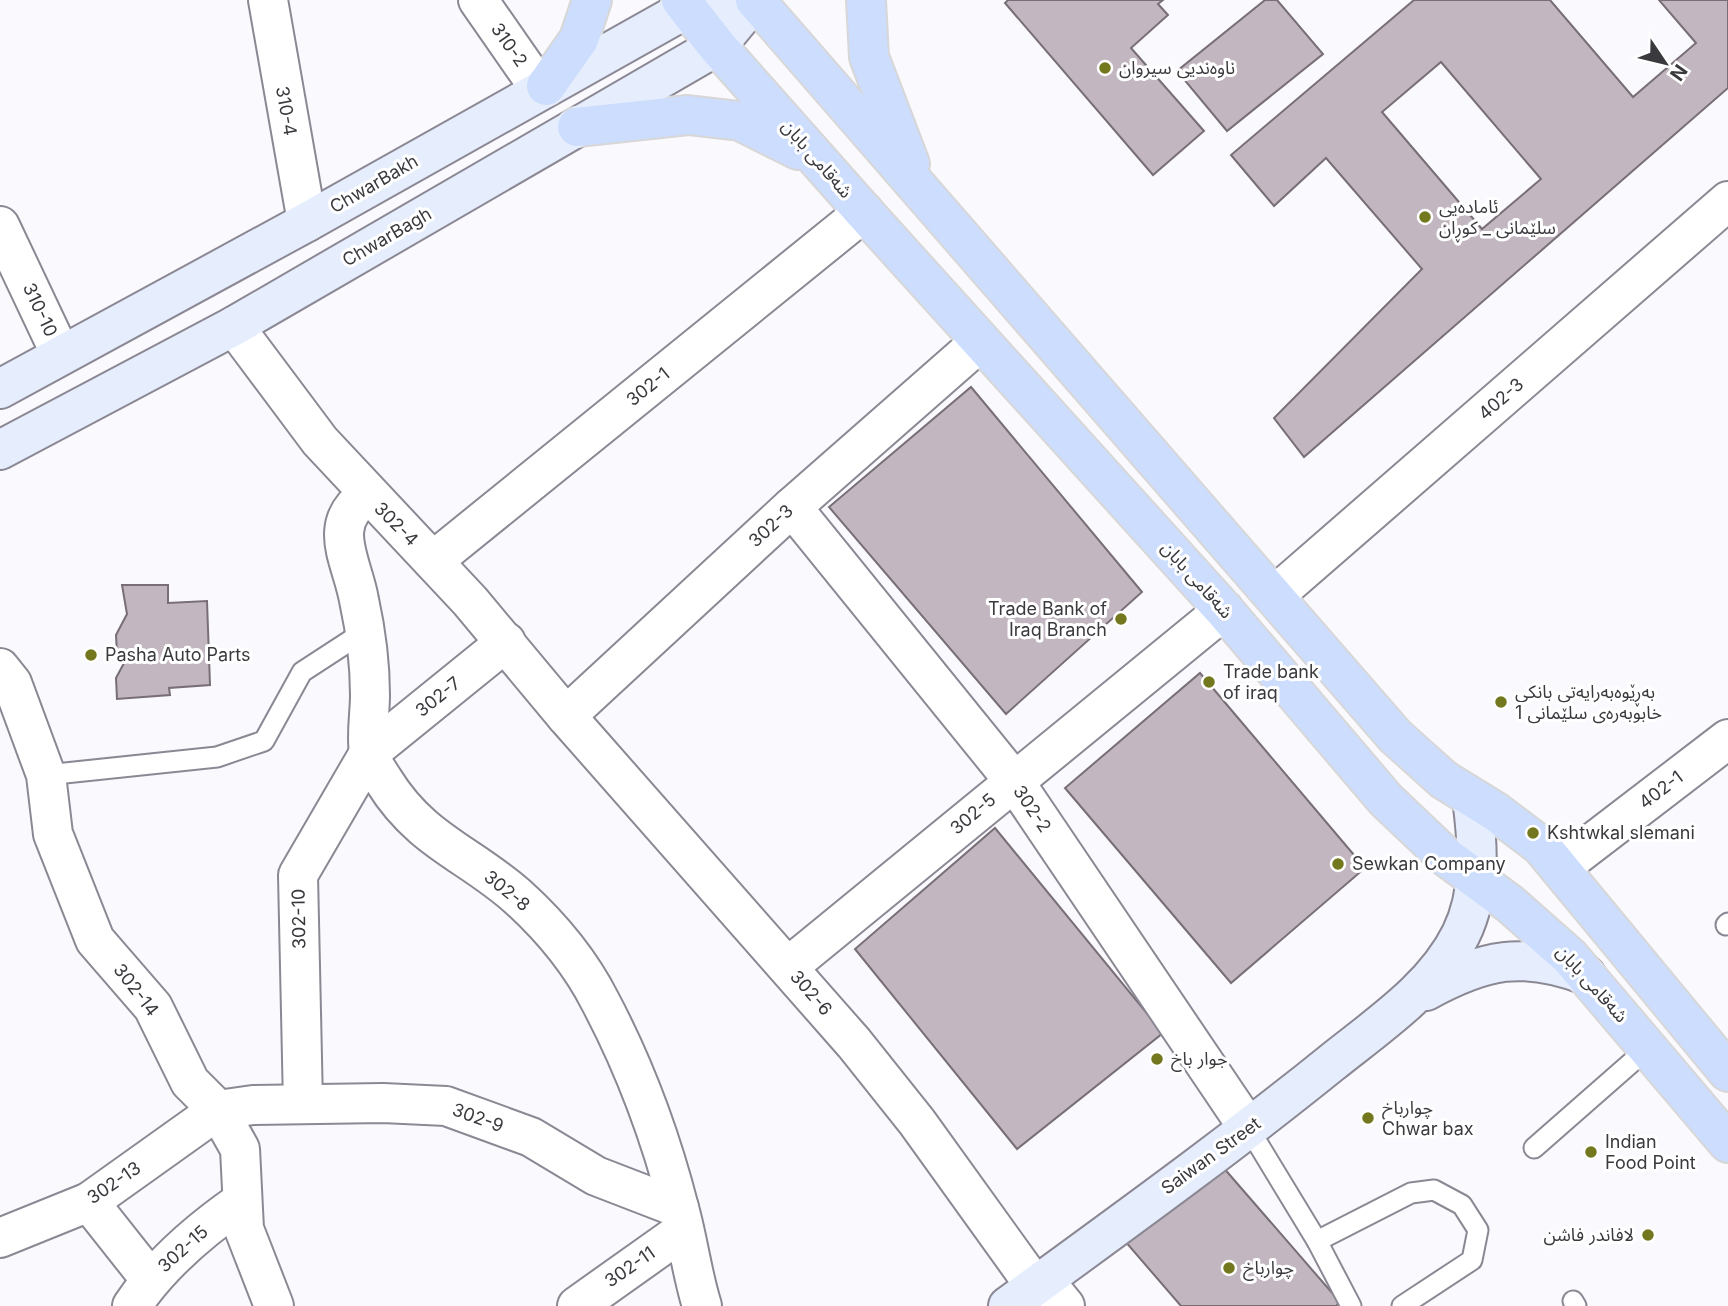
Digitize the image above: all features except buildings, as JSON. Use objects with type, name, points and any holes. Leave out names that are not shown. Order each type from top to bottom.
[{"type":"main road","points":[[543,87],[579,39],[593,0]]},
{"type":"main road","name":"ChwarBakh","points":[[0,389],[307,222],[685,4],[755,0]]},
{"type":"main road","points":[[755,0],[1395,736],[1418,759],[1520,828],[1561,867],[1728,1072]]},
{"type":"main road","name":"ChwarBagh","points":[[0,450],[234,326],[717,46],[755,0]]},
{"type":"main road","points":[[866,0],[869,57],[919,189]]},
{"type":"main road","name":"شەقامی بابان","points":[[685,4],[717,46],[819,162],[1224,610],[1386,800],[1445,856],[1540,929],[1586,975],[1728,1143]]},
{"type":"main road","points":[[577,127],[688,115],[740,121],[819,162]]},
{"type":"main road","name":"Saiwan Street","points":[[1038,1294],[1409,1000],[1447,958],[1461,934],[1477,881],[1472,798]]},
{"type":"main road","name":"Saiwan Street","points":[[1409,1000],[1466,970],[1496,962],[1527,960],[1558,965],[1586,975]]},
{"type":"street","name":"310-4","points":[[268,0],[307,222]]},
{"type":"street","name":"310-2","points":[[478,0],[543,87]]},
{"type":"street","name":"402-3","points":[[1274,596],[1728,201]]},
{"type":"street","name":"302-1","points":[[433,561],[864,212]]},
{"type":"street","name":"310-10","points":[[0,226],[61,355]]},
{"type":"street","name":"302-4","points":[[234,326],[320,441],[367,495],[433,561],[506,642],[566,716]]},
{"type":"street","name":"302-3","points":[[566,716],[792,507],[980,342]]},
{"type":"street","name":"302-8","points":[[367,495],[349,513],[343,538],[365,631],[370,672],[369,753],[386,785],[407,813],[442,845],[517,896],[564,945],[583,972],[600,1001],[631,1068],[682,1219],[699,1305]]},
{"type":"street","name":"302-2","points":[[792,507],[1014,781],[1249,1129]]},
{"type":"street","name":"302-5","points":[[788,967],[1224,610]]},
{"type":"street","name":"302-7","points":[[369,753],[506,642]]},
{"type":"street","name":"302-14","points":[[0,668],[12,682],[46,775],[53,834],[95,940],[153,1007],[190,1082],[218,1110],[240,1149],[244,1229],[274,1306]]},
{"type":"street","name":"302-6","points":[[566,716],[788,967],[917,1122],[1038,1294]]},
{"type":"street","name":"402-1","points":[[1561,867],[1728,739]]},
{"type":"street","name":"302-10","points":[[303,1104],[298,875],[369,753]]},
{"type":"street","name":"302-9","points":[[218,1110],[253,1105],[303,1104],[446,1106],[531,1137],[596,1176],[682,1219]]},
{"type":"street","name":"302-13","points":[[0,1238],[89,1202],[218,1110]]},
{"type":"street","name":"302-15","points":[[141,1293],[213,1221],[242,1201]]},
{"type":"street","points":[[89,1202],[141,1293]]},
{"type":"street","name":"302-11","points":[[577,1306],[682,1219]]},
{"type":"lane","points":[[46,775],[217,757],[264,741],[302,672],[334,648],[365,631]]},
{"type":"lane","points":[[1534,1148],[1648,1048]]},
{"type":"lane","points":[[1249,1129],[1317,1241],[1351,1306]]},
{"type":"lane","points":[[1317,1241],[1411,1193],[1434,1190],[1462,1205],[1478,1230],[1472,1260],[1402,1306]]},
{"type":"place","name":"ناوەندیی سیروان","points":[[1105,68]]},
{"type":"place","name":"ئامادەیی سلێمانی _ کوڕان","points":[[1425,217]]},
{"type":"place","name":"Trade Bank of Iraq Branch","points":[[1121,619]]},
{"type":"place","name":"Pasha Auto Parts","points":[[91,655]]},
{"type":"place","name":"Trade bank of iraq","points":[[1209,682]]},
{"type":"place","name":"بەڕێوەبەرایەتی بانکی خابوبەرەی سلێمانی 1","points":[[1501,702]]},
{"type":"place","name":"Kshtwkal slemani","points":[[1533,833]]},
{"type":"place","name":"Sewkan Company","points":[[1338,864]]},
{"type":"place","name":"جوار باخ","points":[[1157,1059]]},
{"type":"place","name":"چوارباخ Chwar bax","points":[[1368,1118]]},
{"type":"place","name":"Indian Food Point","points":[[1591,1152]]},
{"type":"place","name":"لافاندر فاشن","points":[[1648,1235]]},
{"type":"place","name":"چوارباخ","points":[[1229,1268]]}]
